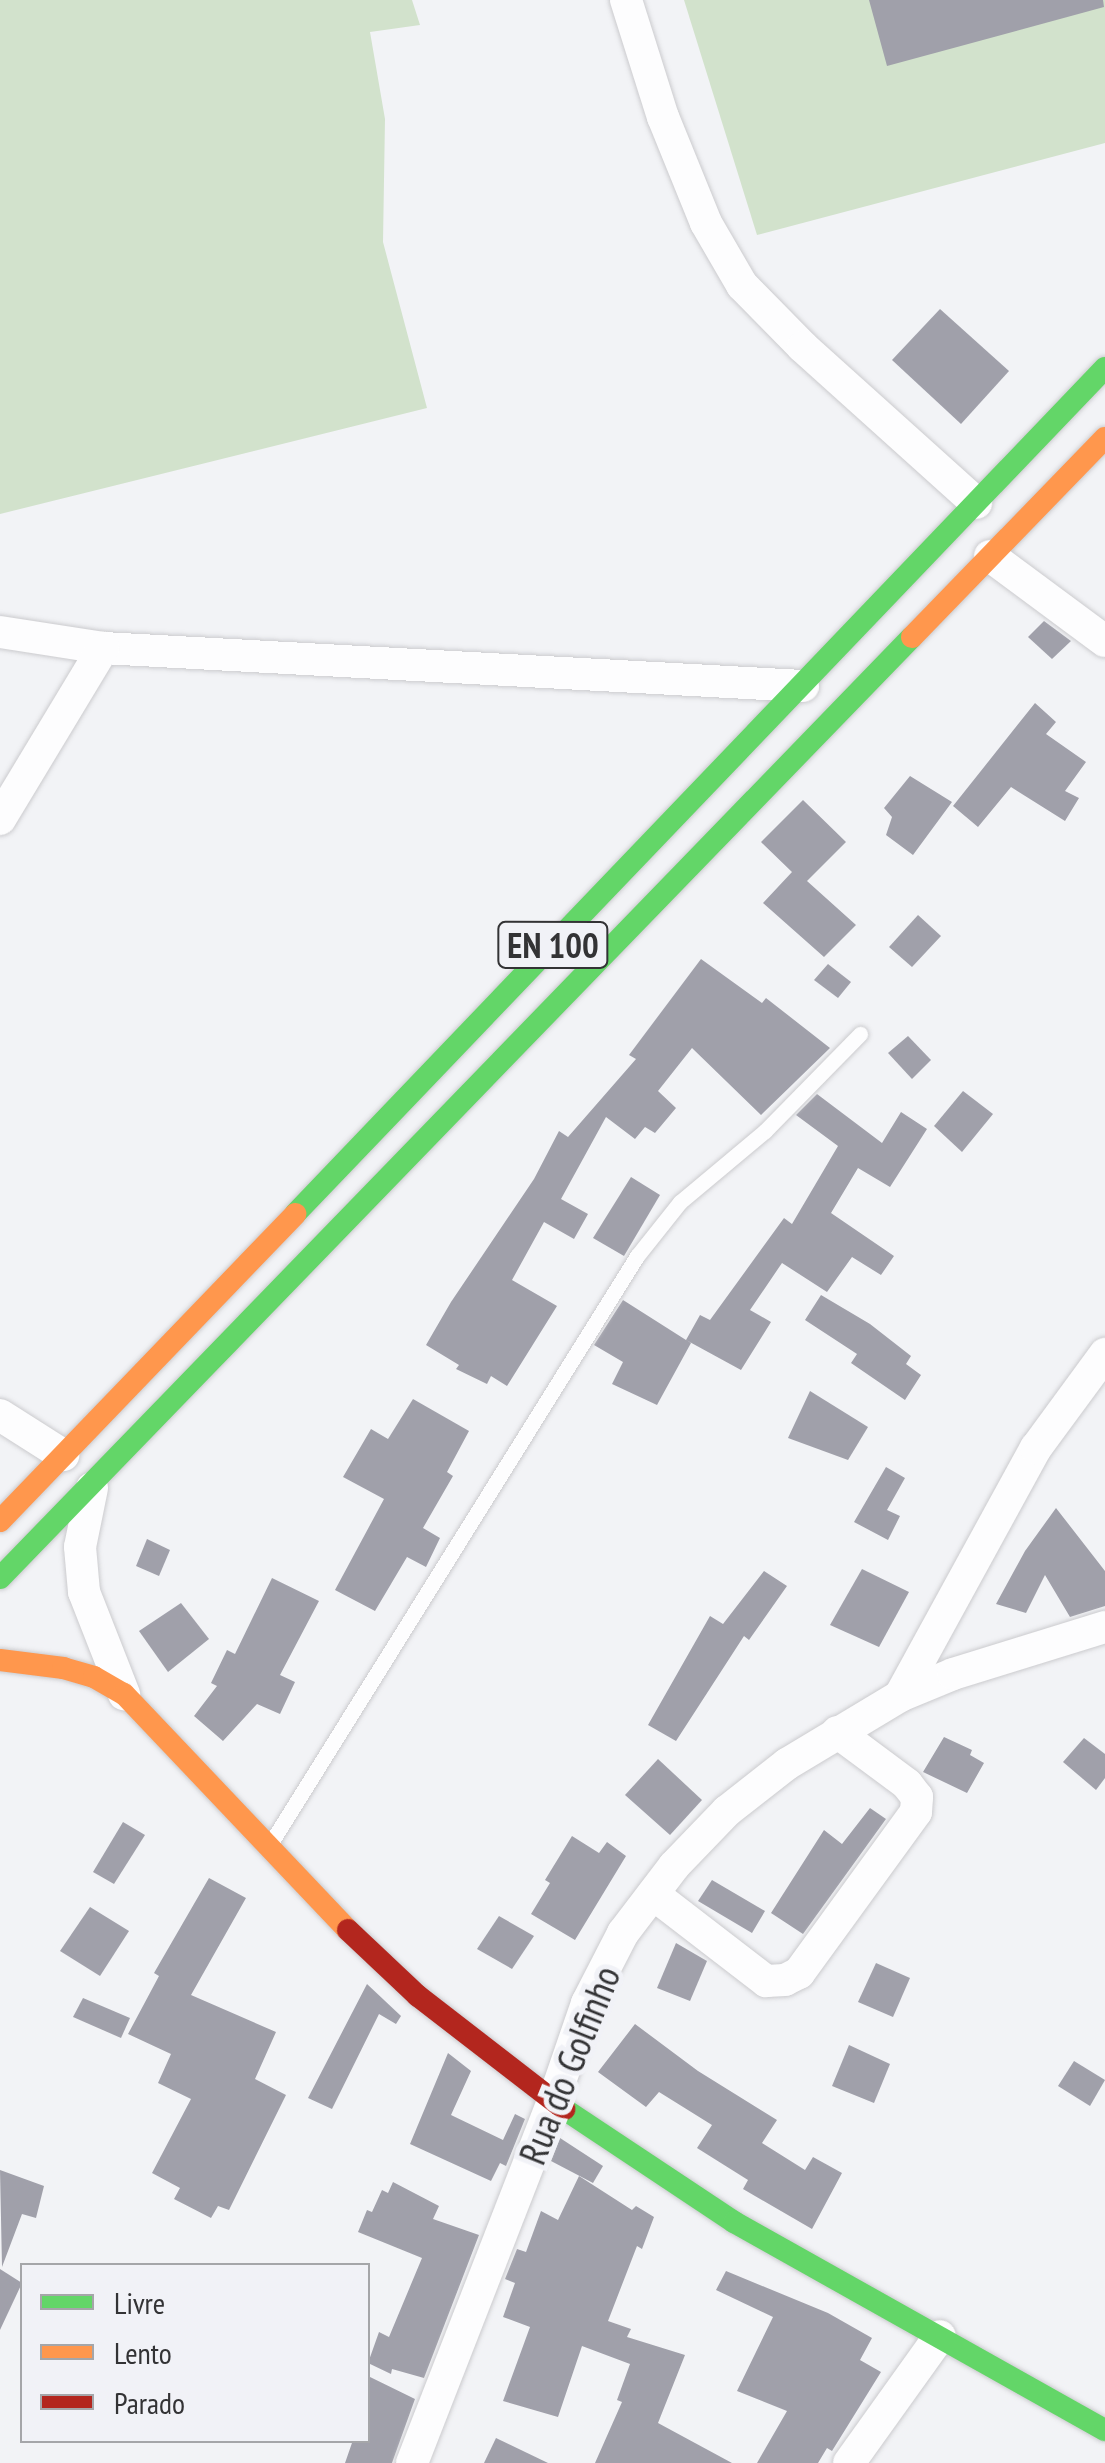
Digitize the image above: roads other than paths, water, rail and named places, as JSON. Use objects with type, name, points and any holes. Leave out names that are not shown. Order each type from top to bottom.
[{"type":"main road","name":"EN 100","points":[[0,1521],[1105,368]]},
{"type":"main road","name":"EN 100","points":[[0,1578],[1105,438]]},
{"type":"main road","points":[[0,1660],[63,1668],[94,1677],[124,1694],[418,1996],[554,2102],[734,2222],[1105,2430]]},
{"type":"street","points":[[626,0],[664,116],[706,223],[742,285],[803,347],[976,502]]},
{"type":"street","points":[[990,556],[1105,642]]},
{"type":"street","points":[[0,632],[103,648],[803,686]]},
{"type":"street","points":[[0,818],[103,648]]},
{"type":"street","points":[[900,1696],[1036,1448],[1105,1354]]},
{"type":"street","points":[[0,1415],[63,1455]]},
{"type":"street","points":[[96,1478],[85,1507],[80,1547],[84,1592],[124,1694]]},
{"type":"street","name":"Rua do Golfinho","points":[[412,2463],[554,2102],[587,2002],[622,1933],[653,1894],[727,1812],[786,1764],[837,1732],[900,1696],[953,1674],[1105,1627]]},
{"type":"street","points":[[653,1894],[766,1981],[799,1974],[916,1812],[917,1797],[907,1784],[837,1732]]},
{"type":"street","points":[[849,2463],[940,2336]]},
{"type":"lane","points":[[269,1846],[636,1256],[680,1202],[765,1131],[860,1034]]}]
